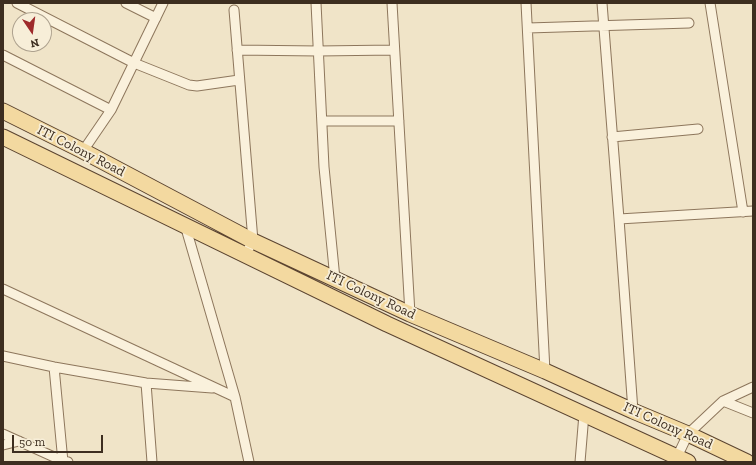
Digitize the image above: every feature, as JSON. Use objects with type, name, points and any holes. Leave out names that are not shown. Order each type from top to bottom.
[{"type":"main road","name":"ITI Colony Road","points":[[3,111],[83,151],[253,241],[410,314],[688,434],[748,462]]},
{"type":"main road","name":"ITI Colony Road","points":[[3,136],[387,324],[683,459]]},
{"type":"street","points":[[17,3],[134,63],[189,85],[197,86],[239,80]]},
{"type":"street","points":[[126,3],[156,18]]},
{"type":"street","points":[[83,151],[111,110],[163,3]]},
{"type":"street","points":[[316,3],[324,168],[335,279]]},
{"type":"street","points":[[392,3],[410,314]]},
{"type":"street","points":[[526,3],[546,372]]},
{"type":"street","points":[[602,3],[633,411]]},
{"type":"street","points":[[710,3],[743,212]]},
{"type":"street","points":[[234,10],[253,241],[245,255]]},
{"type":"street","points":[[528,28],[689,23]]},
{"type":"street","points":[[237,50],[394,50]]},
{"type":"street","points":[[3,55],[111,110]]},
{"type":"street","points":[[322,121],[398,121]]},
{"type":"street","points":[[612,137],[698,129]]},
{"type":"street","points":[[619,220],[753,211]]},
{"type":"street","points":[[185,225],[235,398],[248,462]]},
{"type":"street","points":[[3,289],[235,398]]},
{"type":"street","points":[[3,356],[54,367],[146,383],[217,389]]},
{"type":"street","points":[[54,367],[65,462]]},
{"type":"street","points":[[146,383],[152,462]]},
{"type":"street","points":[[683,459],[688,434],[722,401],[753,387]]},
{"type":"street","points":[[722,401],[753,413]]},
{"type":"street","points":[[580,462],[584,414]]},
{"type":"street","points":[[3,434],[65,462]]},
{"type":"street","points":[[3,445],[20,441]]}]
